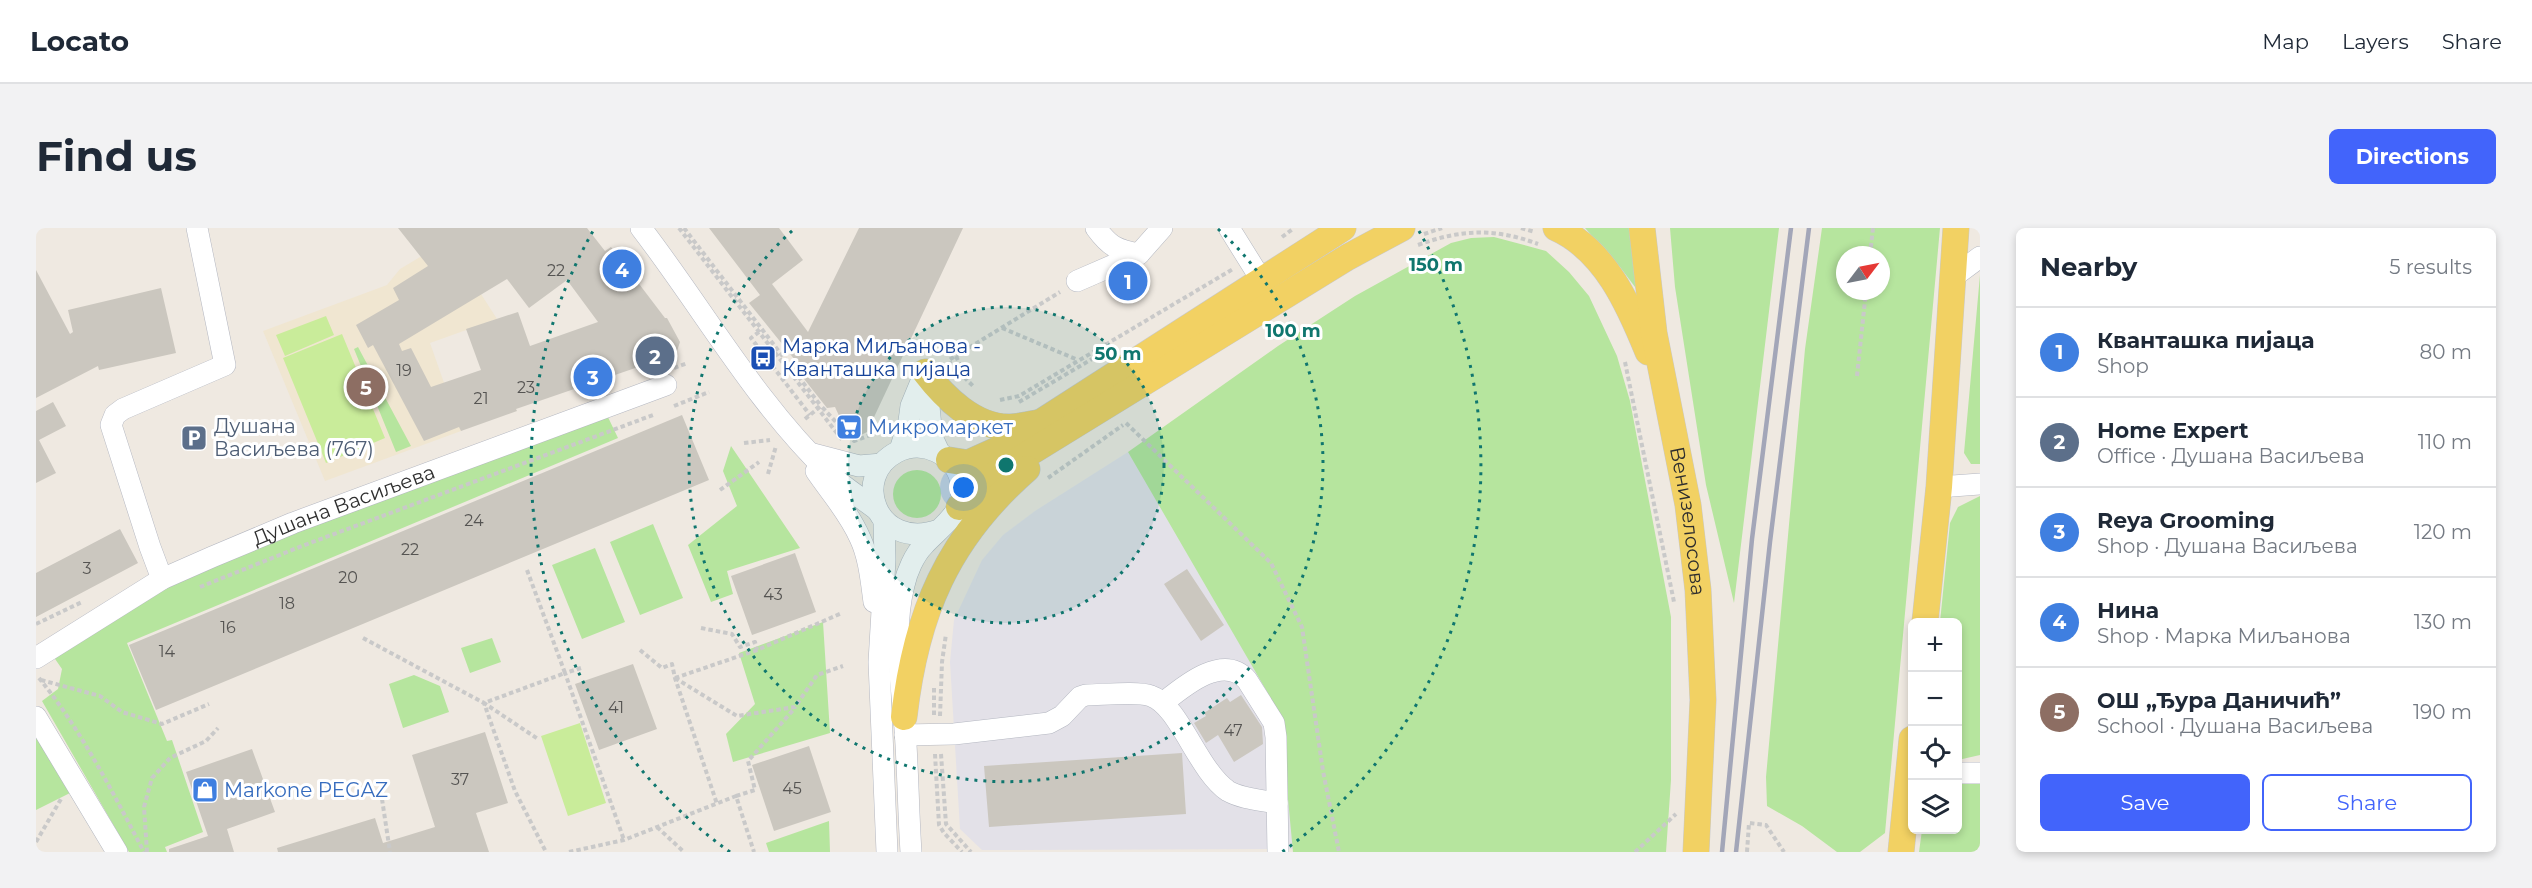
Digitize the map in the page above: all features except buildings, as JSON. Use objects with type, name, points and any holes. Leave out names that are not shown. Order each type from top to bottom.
[{"type":"main road","points":[[944,456],[968,463],[976,461],[1044,422],[1176,334],[1343,228]]},
{"type":"main road","name":"Венизелосова","points":[[1642,228],[1654,333],[1688,505],[1698,590],[1703,700],[1687,815],[1696,852]]},
{"type":"main road","points":[[1925,618],[1939,487],[1956,228]]},
{"type":"main road","points":[[959,507],[983,482],[1341,262],[1410,237]]},
{"type":"main road","points":[[1549,237],[1589,251],[1605,270],[1638,326],[1668,399]]},
{"type":"main road","points":[[926,372],[951,403],[972,416],[1008,428],[1044,422]]},
{"type":"main road","points":[[904,726],[909,676],[923,619],[934,592],[968,531],[1003,490],[1090,416]]},
{"type":"main road","points":[[1900,852],[1910,780]]},
{"type":"street","points":[[162,579],[111,425],[115,415],[123,410],[225,365],[197,228]]},
{"type":"street","points":[[641,228],[726,349],[831,476],[881,515],[896,530],[910,535],[925,535],[939,530]]},
{"type":"street","points":[[1096,228],[1117,250],[1139,254]]},
{"type":"street","points":[[1077,281],[1139,254],[1162,228]]},
{"type":"street","points":[[1240,232],[1262,281]]},
{"type":"street","points":[[1953,277],[1980,257]]},
{"type":"street","points":[[900,450],[909,422],[911,406],[926,372]]},
{"type":"street","points":[[911,852],[897,640],[899,605],[914,560],[922,547],[951,520],[959,507],[962,495],[961,482],[932,437],[926,372]]},
{"type":"street","name":"Душана Васиљева","points":[[43,665],[162,579],[293,523],[666,385]]},
{"type":"street","points":[[801,438],[859,466],[882,464]]},
{"type":"street","points":[[801,438],[861,539],[868,566],[879,636]]},
{"type":"street","points":[[887,852],[879,636],[885,560],[881,515],[873,494],[875,478],[882,464],[900,450],[926,447],[944,456]]},
{"type":"street","points":[[1939,487],[1980,484]]},
{"type":"street","points":[[1163,703],[1200,677],[1231,670],[1241,674],[1274,723],[1278,852]]},
{"type":"street","points":[[904,726],[937,734],[1049,723],[1062,716],[1080,697],[1086,695],[1149,695],[1163,703],[1217,782],[1230,792],[1242,797],[1277,803]]},
{"type":"street","points":[[36,717],[117,852]]},
{"type":"street","points":[[1962,773],[1980,773]]},
{"type":"path","points":[[679,228],[820,407],[854,441],[881,432],[886,422]]},
{"type":"path","points":[[684,228],[844,442],[849,445]]},
{"type":"path","points":[[993,399],[1003,401],[1019,396],[1250,258],[1294,228]]},
{"type":"path","points":[[1410,237],[1442,228]]},
{"type":"path","points":[[1521,228],[1549,237]]},
{"type":"path","points":[[1871,246],[1873,228]]},
{"type":"path","points":[[1410,237],[1487,231],[1518,236],[1549,237]]},
{"type":"path","points":[[1288,240],[1296,234]]},
{"type":"path","points":[[952,373],[949,360],[1077,281]]},
{"type":"path","points":[[1857,376],[1865,300]]},
{"type":"path","points":[[1001,328],[1078,360]]},
{"type":"path","points":[[759,332],[751,338],[810,415]]},
{"type":"path","points":[[1009,406],[1104,352]]},
{"type":"path","points":[[957,356],[966,380],[975,388]]},
{"type":"path","points":[[1624,358],[1674,604]]},
{"type":"path","points":[[801,438],[810,415],[820,407]]},
{"type":"path","points":[[1044,481],[1136,416]]},
{"type":"path","points":[[1126,423],[1270,562],[1302,627],[1323,771],[1339,852]]},
{"type":"path","points":[[889,432],[891,426]]},
{"type":"path","points":[[193,591],[302,546],[617,429]]},
{"type":"path","points":[[744,443],[779,439],[768,474]]},
{"type":"path","points":[[720,490],[759,462]]},
{"type":"path","points":[[527,570],[624,840]]},
{"type":"path","points":[[675,678],[757,650],[842,613]]},
{"type":"path","points":[[949,625],[942,662],[937,734],[946,824],[971,852]]},
{"type":"path","points":[[701,628],[732,634],[740,647],[754,642],[757,650]]},
{"type":"path","points":[[363,638],[484,703],[538,739]]},
{"type":"path","points":[[640,651],[662,668],[672,664],[717,804]]},
{"type":"path","points":[[40,679],[43,665]]},
{"type":"path","points":[[569,852],[624,840],[755,790],[748,761],[795,707],[817,675],[843,666]]},
{"type":"path","points":[[484,703],[581,668]]},
{"type":"path","points":[[36,674],[53,694],[146,852]]},
{"type":"path","points":[[675,678],[737,716],[795,707]]},
{"type":"path","points":[[40,679],[100,696],[122,712],[162,724],[209,704]]},
{"type":"path","points":[[934,681],[939,825],[962,852]]},
{"type":"path","points":[[484,703],[515,791],[546,852]]},
{"type":"path","points":[[146,852],[144,807],[152,778],[170,758],[206,741],[218,728]]},
{"type":"path","points":[[36,842],[62,796]]},
{"type":"path","points":[[736,796],[754,852]]},
{"type":"path","points":[[382,799],[390,852]]},
{"type":"path","points":[[1635,852],[1687,815]]},
{"type":"path","points":[[1747,852],[1749,823],[1766,825],[1784,852]]},
{"type":"path","points":[[657,827],[684,852]]},
{"type":"shaded area","points":[[447,241],[497,319],[430,343],[461,431],[325,481],[263,331],[387,285],[400,269]]},
{"type":"shaded area","points":[[1128,452],[1279,689],[1298,849],[982,850],[960,829],[950,662],[954,620],[982,560],[1003,535],[1035,511]]},
{"type":"green space","points":[[1585,228],[1634,228],[1638,291],[1620,267]]},
{"type":"green space","points":[[1670,228],[1779,228],[1734,603],[1706,485],[1675,287]]},
{"type":"green space","points":[[1822,228],[1940,228],[1885,833],[1860,852],[1837,852],[1802,826],[1767,806],[1766,777],[1805,349]]},
{"type":"green space","points":[[1494,237],[1546,251],[1569,272],[1589,296],[1617,356],[1630,401],[1671,617],[1671,780],[1666,852],[1293,852],[1280,714],[1128,452],[1278,346],[1355,296],[1451,243],[1471,238]]},
{"type":"green space","points":[[1980,275],[1980,464],[1971,464],[1964,453]]},
{"type":"green space","points":[[326,316],[334,335],[285,356],[276,335]]},
{"type":"green space","points":[[342,334],[385,438],[326,463],[283,358]]},
{"type":"green space","points":[[358,347],[411,446],[396,452],[354,349]]},
{"type":"green space","points":[[606,413],[618,438],[127,643],[167,741],[172,740],[203,832],[165,847],[167,852],[129,852],[42,701],[58,689],[62,669],[53,656],[167,584],[291,530]]},
{"type":"green space","points":[[731,446],[800,548],[727,571],[733,594],[711,602],[688,545],[737,506],[723,471]]},
{"type":"green space","points":[[912,470],[922,470],[934,477],[941,489],[941,499],[934,511],[922,518],[912,518],[897,507],[893,499],[893,489],[904,474]]},
{"type":"green space","points":[[1980,496],[1980,755],[1962,759],[1962,618],[1940,618],[1950,523],[1958,507]]},
{"type":"green space","points":[[653,524],[683,598],[640,615],[610,542]]},
{"type":"green space","points":[[595,548],[625,622],[582,639],[552,565]]},
{"type":"green space","points":[[823,622],[830,733],[733,762],[726,734],[755,704],[739,653]]},
{"type":"green space","points":[[492,638],[501,662],[470,673],[461,648]]},
{"type":"green space","points":[[414,675],[440,686],[449,712],[403,728],[389,684]]},
{"type":"green space","points":[[580,723],[606,803],[568,816],[541,736]]},
{"type":"green space","points":[[36,736],[70,793],[36,810]]},
{"type":"green space","points":[[1980,780],[1980,852],[1919,852],[1921,834],[1962,834],[1962,781]]},
{"type":"green space","points":[[829,821],[830,852],[769,852],[766,843]]},
{"type":"railway","points":[[1722,852],[1752,539],[1791,228]]},
{"type":"railway","points":[[1736,852],[1770,542],[1809,228]]},
{"type":"place","name":"Нина","points":[[622,269]]},
{"type":"place","name":"Кванташка пијаца","points":[[1128,281]]},
{"type":"place","name":"Home Expert","points":[[655,356]]},
{"type":"place","name":"Марка Миљанова - Кванташка пијаца","points":[[763,358]]},
{"type":"place","name":"Reya Grooming","points":[[593,377]]},
{"type":"place","name":"ОШ „Ђура Даничић”","points":[[366,387]]},
{"type":"place","name":"Микромаркет","points":[[849,427]]},
{"type":"place","name":"Душана Васиљева (767)","points":[[194,438]]},
{"type":"place","name":"Markone PEGAZ","points":[[205,790]]}]
